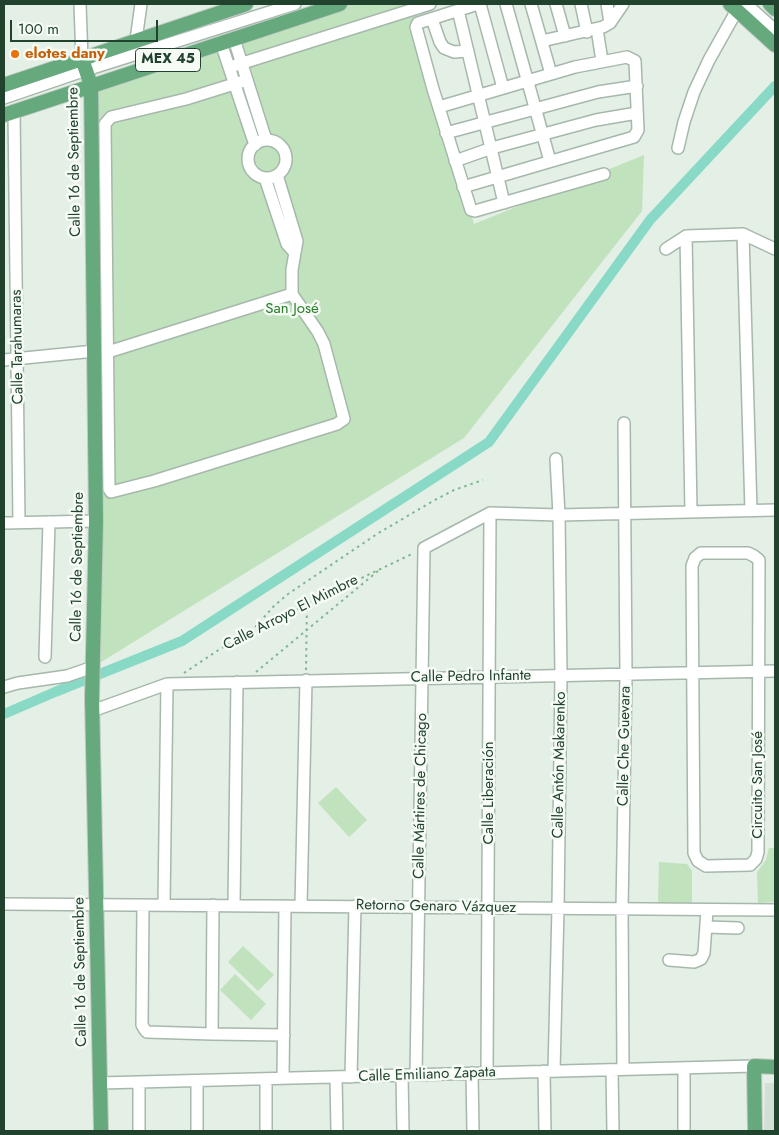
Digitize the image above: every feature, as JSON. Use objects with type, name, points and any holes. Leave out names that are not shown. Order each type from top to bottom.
[{"type":"main road","name":"MEX 45","points":[[9,113],[340,4]]},
{"type":"main road","points":[[770,4],[775,9]]},
{"type":"main road","name":"MEX 45","points":[[4,85],[84,64],[136,40],[239,5]]},
{"type":"main road","points":[[737,6],[775,45]]},
{"type":"main road","name":"Calle 16 de Septiembre","points":[[84,64],[91,86],[101,352],[92,672],[101,1131]]},
{"type":"main road","points":[[755,1131],[754,1066],[775,1067]]},
{"type":"street","name":"Calle 16 de Septiembre","points":[[80,4],[84,64]]},
{"type":"street","points":[[136,40],[141,4]]},
{"type":"street","points":[[4,98],[84,64],[295,4]]},
{"type":"street","points":[[230,67],[430,4]]},
{"type":"street","points":[[506,4],[550,161]]},
{"type":"street","points":[[531,4],[551,74]]},
{"type":"street","points":[[556,4],[565,36]]},
{"type":"street","points":[[581,4],[602,61]]},
{"type":"street","points":[[607,4],[610,23]]},
{"type":"street","points":[[542,42],[592,30],[610,23],[623,4]]},
{"type":"street","points":[[239,5],[240,21],[233,39],[230,67],[235,84],[260,142]]},
{"type":"street","points":[[470,6],[504,88]]},
{"type":"street","points":[[470,6],[418,23],[416,27],[446,133],[472,211],[604,174]]},
{"type":"street","points":[[470,6],[468,51],[504,203]]},
{"type":"street","points":[[678,148],[694,92],[737,6],[775,30]]},
{"type":"street","points":[[432,19],[444,48],[454,52],[468,51]]},
{"type":"street","points":[[233,39],[247,80],[260,142]]},
{"type":"street","points":[[439,108],[551,74],[602,61],[627,57],[632,58],[636,64],[638,130],[634,137],[463,187]]},
{"type":"street","points":[[247,80],[112,117],[104,126],[101,352],[109,489],[111,492],[114,493],[343,421],[344,415],[324,344],[292,294],[291,283],[297,241],[277,175]]},
{"type":"street","points":[[446,133],[598,92],[637,86]]},
{"type":"street","name":"Calle Tarahumaras","points":[[9,113],[18,358],[19,522]]},
{"type":"street","points":[[455,161],[492,148],[596,120],[638,114]]},
{"type":"street","points":[[260,142],[274,142],[280,146],[284,153],[286,161],[283,169],[277,175],[265,178],[252,172],[248,158],[250,150],[260,142]]},
{"type":"street","points":[[265,178],[287,244],[294,252]]},
{"type":"street","points":[[743,234],[751,511]]},
{"type":"street","points":[[666,248],[686,236],[743,234],[775,249]]},
{"type":"street","points":[[686,236],[691,512]]},
{"type":"street","points":[[4,360],[101,352],[292,294]]},
{"type":"street","name":"Calle Che Guevara","points":[[613,1131],[617,1070],[622,909],[626,675],[624,423]]},
{"type":"street","name":"Calle Antón Makarenko","points":[[545,1131],[558,908],[561,676],[559,515],[556,459]]},
{"type":"street","points":[[424,548],[490,513],[559,515],[775,510]]},
{"type":"street","name":"Calle Liberación","points":[[487,1073],[490,513]]},
{"type":"street","points":[[4,522],[96,521]]},
{"type":"street","points":[[45,657],[49,522]]},
{"type":"street","name":"Calle Mártires de Chicago","points":[[416,1075],[424,548]]},
{"type":"street","name":"Circuito San José","points":[[703,553],[748,553],[759,560],[758,671],[758,852],[756,859],[750,865],[706,866],[698,861],[694,853],[692,673],[692,566],[695,558],[703,553]]},
{"type":"street","name":"Calle Pedro Infante","points":[[167,684],[422,677],[775,671]]},
{"type":"street","points":[[4,687],[18,683],[92,672]]},
{"type":"street","points":[[301,906],[306,680]]},
{"type":"street","points":[[234,905],[241,682]]},
{"type":"street","points":[[92,704],[167,684],[164,905]]},
{"type":"street","name":"Retorno Genaro Vázquez","points":[[4,904],[775,910]]},
{"type":"street","points":[[143,905],[143,1028],[147,1032],[284,1035]]},
{"type":"street","points":[[212,1034],[213,905]]},
{"type":"street","points":[[284,1078],[285,906]]},
{"type":"street","points":[[351,1076],[355,906]]},
{"type":"street","points":[[669,960],[694,962],[701,959],[704,953],[707,910]]},
{"type":"street","points":[[706,926],[738,928]]},
{"type":"street","name":"Calle Emiliano Zapata","points":[[100,1083],[754,1066]]},
{"type":"street","points":[[684,1068],[684,1131]]},
{"type":"street","points":[[472,1073],[473,1131]]},
{"type":"street","points":[[402,1075],[403,1131]]},
{"type":"street","points":[[336,1077],[337,1131]]},
{"type":"street","points":[[266,1079],[266,1131]]},
{"type":"street","points":[[197,1080],[197,1131]]},
{"type":"street","points":[[139,1082],[140,1131]]},
{"type":"path","points":[[249,634],[274,606],[288,594],[377,534],[433,501],[461,487],[483,480]]},
{"type":"path","name":"Calle Arroyo El Mimbre","points":[[167,684],[220,649],[307,604],[424,548]]},
{"type":"path","points":[[241,682],[307,631],[380,570]]},
{"type":"path","points":[[306,680],[307,604]]},
{"type":"shaded area","points":[[765,1083],[775,1083],[775,1131],[764,1131]]},
{"type":"green space","name":"San José","points":[[340,4],[413,4],[474,224],[644,155],[642,211],[464,438],[93,667],[91,85]]},
{"type":"green space","points":[[336,787],[367,820],[349,837],[318,803]]},
{"type":"green space","points":[[769,848],[775,848],[775,902],[758,903],[757,872],[766,860]]},
{"type":"green space","points":[[659,862],[687,864],[692,871],[692,903],[658,903]]},
{"type":"green space","points":[[243,946],[274,975],[258,991],[228,962]]},
{"type":"green space","points":[[235,974],[266,1004],[251,1020],[220,990]]},
{"type":"waterway","points":[[4,714],[182,641],[489,442],[650,220],[775,86]]},
{"type":"place","name":"elotes dany","points":[[15,54]]}]
